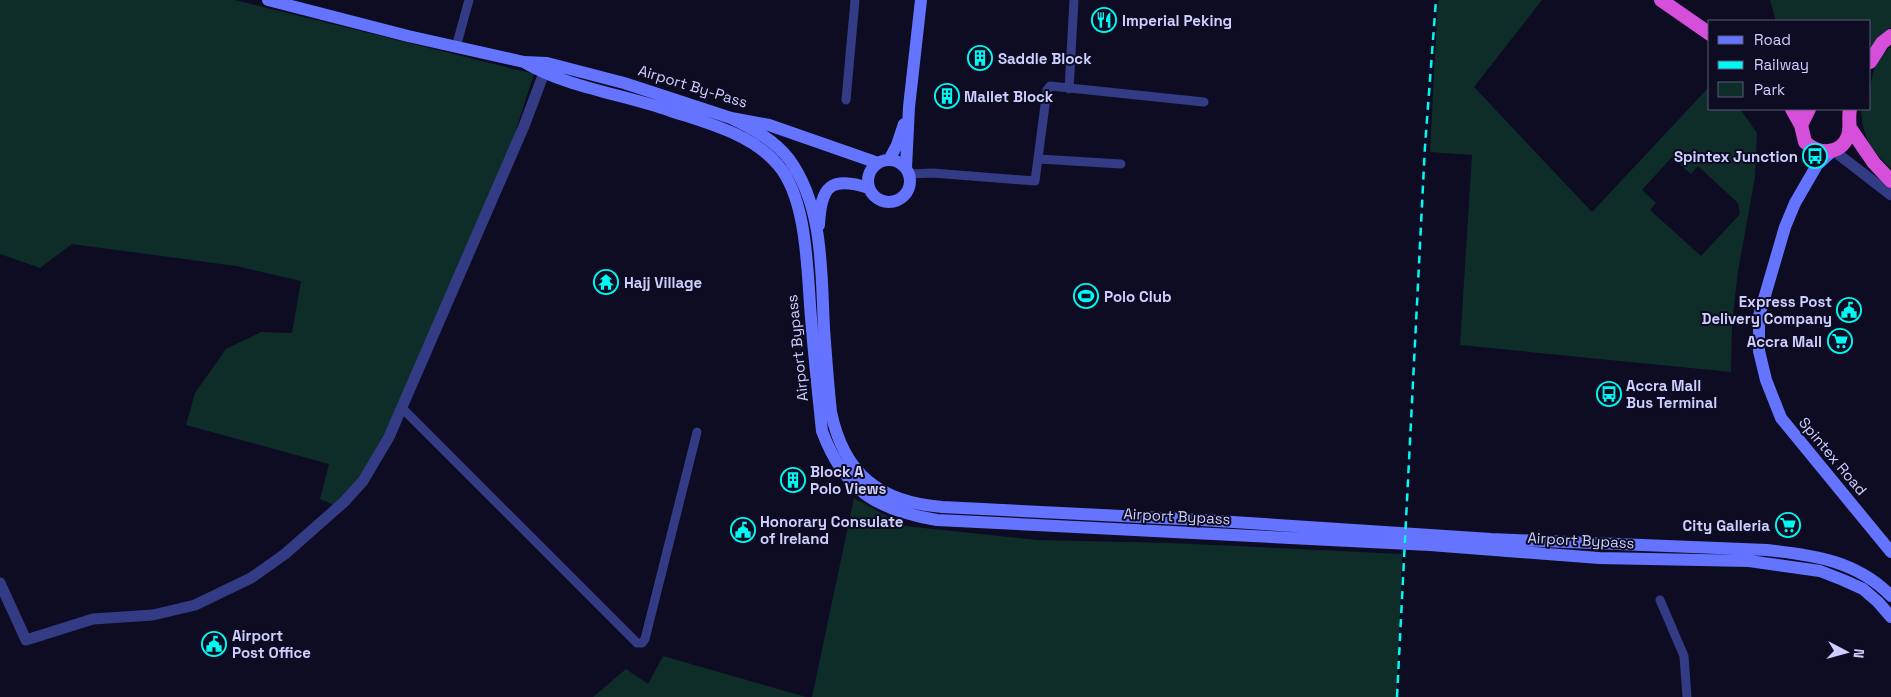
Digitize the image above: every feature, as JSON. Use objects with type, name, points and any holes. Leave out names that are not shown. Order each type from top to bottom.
[{"type":"highway","points":[[1662,0],[1708,33]]},
{"type":"highway","points":[[1871,60],[1882,43],[1891,36]]},
{"type":"highway","points":[[1793,110],[1801,125],[1802,137],[1809,146],[1821,151],[1832,151],[1843,144],[1847,116]]},
{"type":"highway","points":[[1801,125],[1808,110]]},
{"type":"highway","points":[[1847,116],[1874,163],[1891,181]]},
{"type":"main road","name":"Airport By-Pass","points":[[268,0],[524,62],[724,129]]},
{"type":"main road","points":[[909,107],[897,145],[869,174],[869,188],[874,196],[882,201],[892,202],[901,199],[907,192],[910,183],[907,171],[909,107],[921,0]]},
{"type":"main road","name":"Airport By-Pass","points":[[546,69],[624,83],[731,118],[769,125],[883,161]]},
{"type":"main road","name":"Airport Bypass","points":[[731,118],[764,136],[789,160],[809,201],[818,236],[831,412],[836,435],[850,464],[861,476],[880,491],[904,501],[920,506],[942,508],[1202,520],[1491,539],[1767,550],[1809,554],[1845,565],[1880,585],[1891,596]]},
{"type":"main road","name":"Airport Bypass","points":[[724,129],[738,135],[767,154],[778,164],[792,189],[804,242],[822,431],[834,459],[845,476],[869,498],[885,506],[902,513],[937,520],[1420,545],[1599,558],[1749,561],[1820,571],[1843,580],[1863,589],[1891,617]]},
{"type":"main road","name":"Spintex Road","points":[[1832,151],[1817,165],[1795,204],[1785,227],[1759,316],[1759,351],[1766,380],[1781,418],[1891,552]]},
{"type":"main road","points":[[883,161],[901,163],[907,171]]},
{"type":"main road","points":[[818,236],[820,206],[822,197],[828,190],[839,182],[869,188]]},
{"type":"street","points":[[456,47],[469,0]]},
{"type":"street","points":[[846,100],[856,0]]},
{"type":"street","points":[[1069,89],[1074,0]]},
{"type":"street","points":[[0,583],[26,640],[93,619],[153,615],[195,605],[251,578],[308,534],[363,482],[389,437],[546,69]]},
{"type":"street","points":[[907,171],[1034,182],[1037,179],[1048,87],[1204,102]]},
{"type":"street","points":[[1832,151],[1891,195]]},
{"type":"street","points":[[1039,159],[1121,164]]},
{"type":"street","points":[[402,408],[637,643],[642,643],[645,639],[696,432]]},
{"type":"street","points":[[1660,600],[1684,656],[1687,697]]},
{"type":"green space","points":[[0,0],[235,0],[534,74],[490,210],[390,430],[355,484],[334,505],[320,499],[329,464],[186,425],[195,393],[226,349],[261,332],[292,333],[301,281],[236,266],[72,244],[40,268],[0,254]]},
{"type":"green space","points":[[1438,0],[1542,0],[1474,87],[1592,212],[1708,88],[1708,110],[1741,110],[1757,133],[1755,177],[1738,271],[1732,324],[1731,372],[1460,345],[1472,155],[1430,152]],"holes":[[[1672,157],[1691,174],[1698,166],[1738,203],[1740,214],[1701,256],[1650,210],[1656,203],[1642,190]]]},
{"type":"green space","points":[[1770,0],[1891,0],[1891,27],[1871,50],[1871,20],[1776,20]]},
{"type":"green space","points":[[1891,46],[1891,169],[1869,142],[1862,120],[1861,110],[1871,110],[1871,83],[1875,67]]},
{"type":"green space","points":[[854,498],[905,526],[1037,540],[1172,543],[1402,554],[1397,697],[812,697]]},
{"type":"green space","points":[[663,656],[806,697],[593,697],[626,669],[648,684]]},
{"type":"railway","points":[[1397,697],[1425,146],[1436,0]]},
{"type":"place","name":"Imperial Peking","points":[[1104,20]]},
{"type":"place","name":"Saddle Block","points":[[980,58]]},
{"type":"place","name":"Mallet Block","points":[[947,96]]},
{"type":"place","name":"Spintex Junction","points":[[1815,156]]},
{"type":"place","name":"Hajj Village","points":[[606,282]]},
{"type":"place","name":"Polo Club","points":[[1086,296]]},
{"type":"place","name":"Express Post Delivery Company","points":[[1849,310]]},
{"type":"place","name":"Accra Mall","points":[[1840,341]]},
{"type":"place","name":"Accra Mall Bus Terminal","points":[[1609,394]]},
{"type":"place","name":"Block A Polo Views","points":[[793,480]]},
{"type":"place","name":"City Galleria","points":[[1788,525]]},
{"type":"place","name":"Honorary Consulate of Ireland","points":[[743,530]]},
{"type":"place","name":"Airport Post Office","points":[[214,644]]}]
